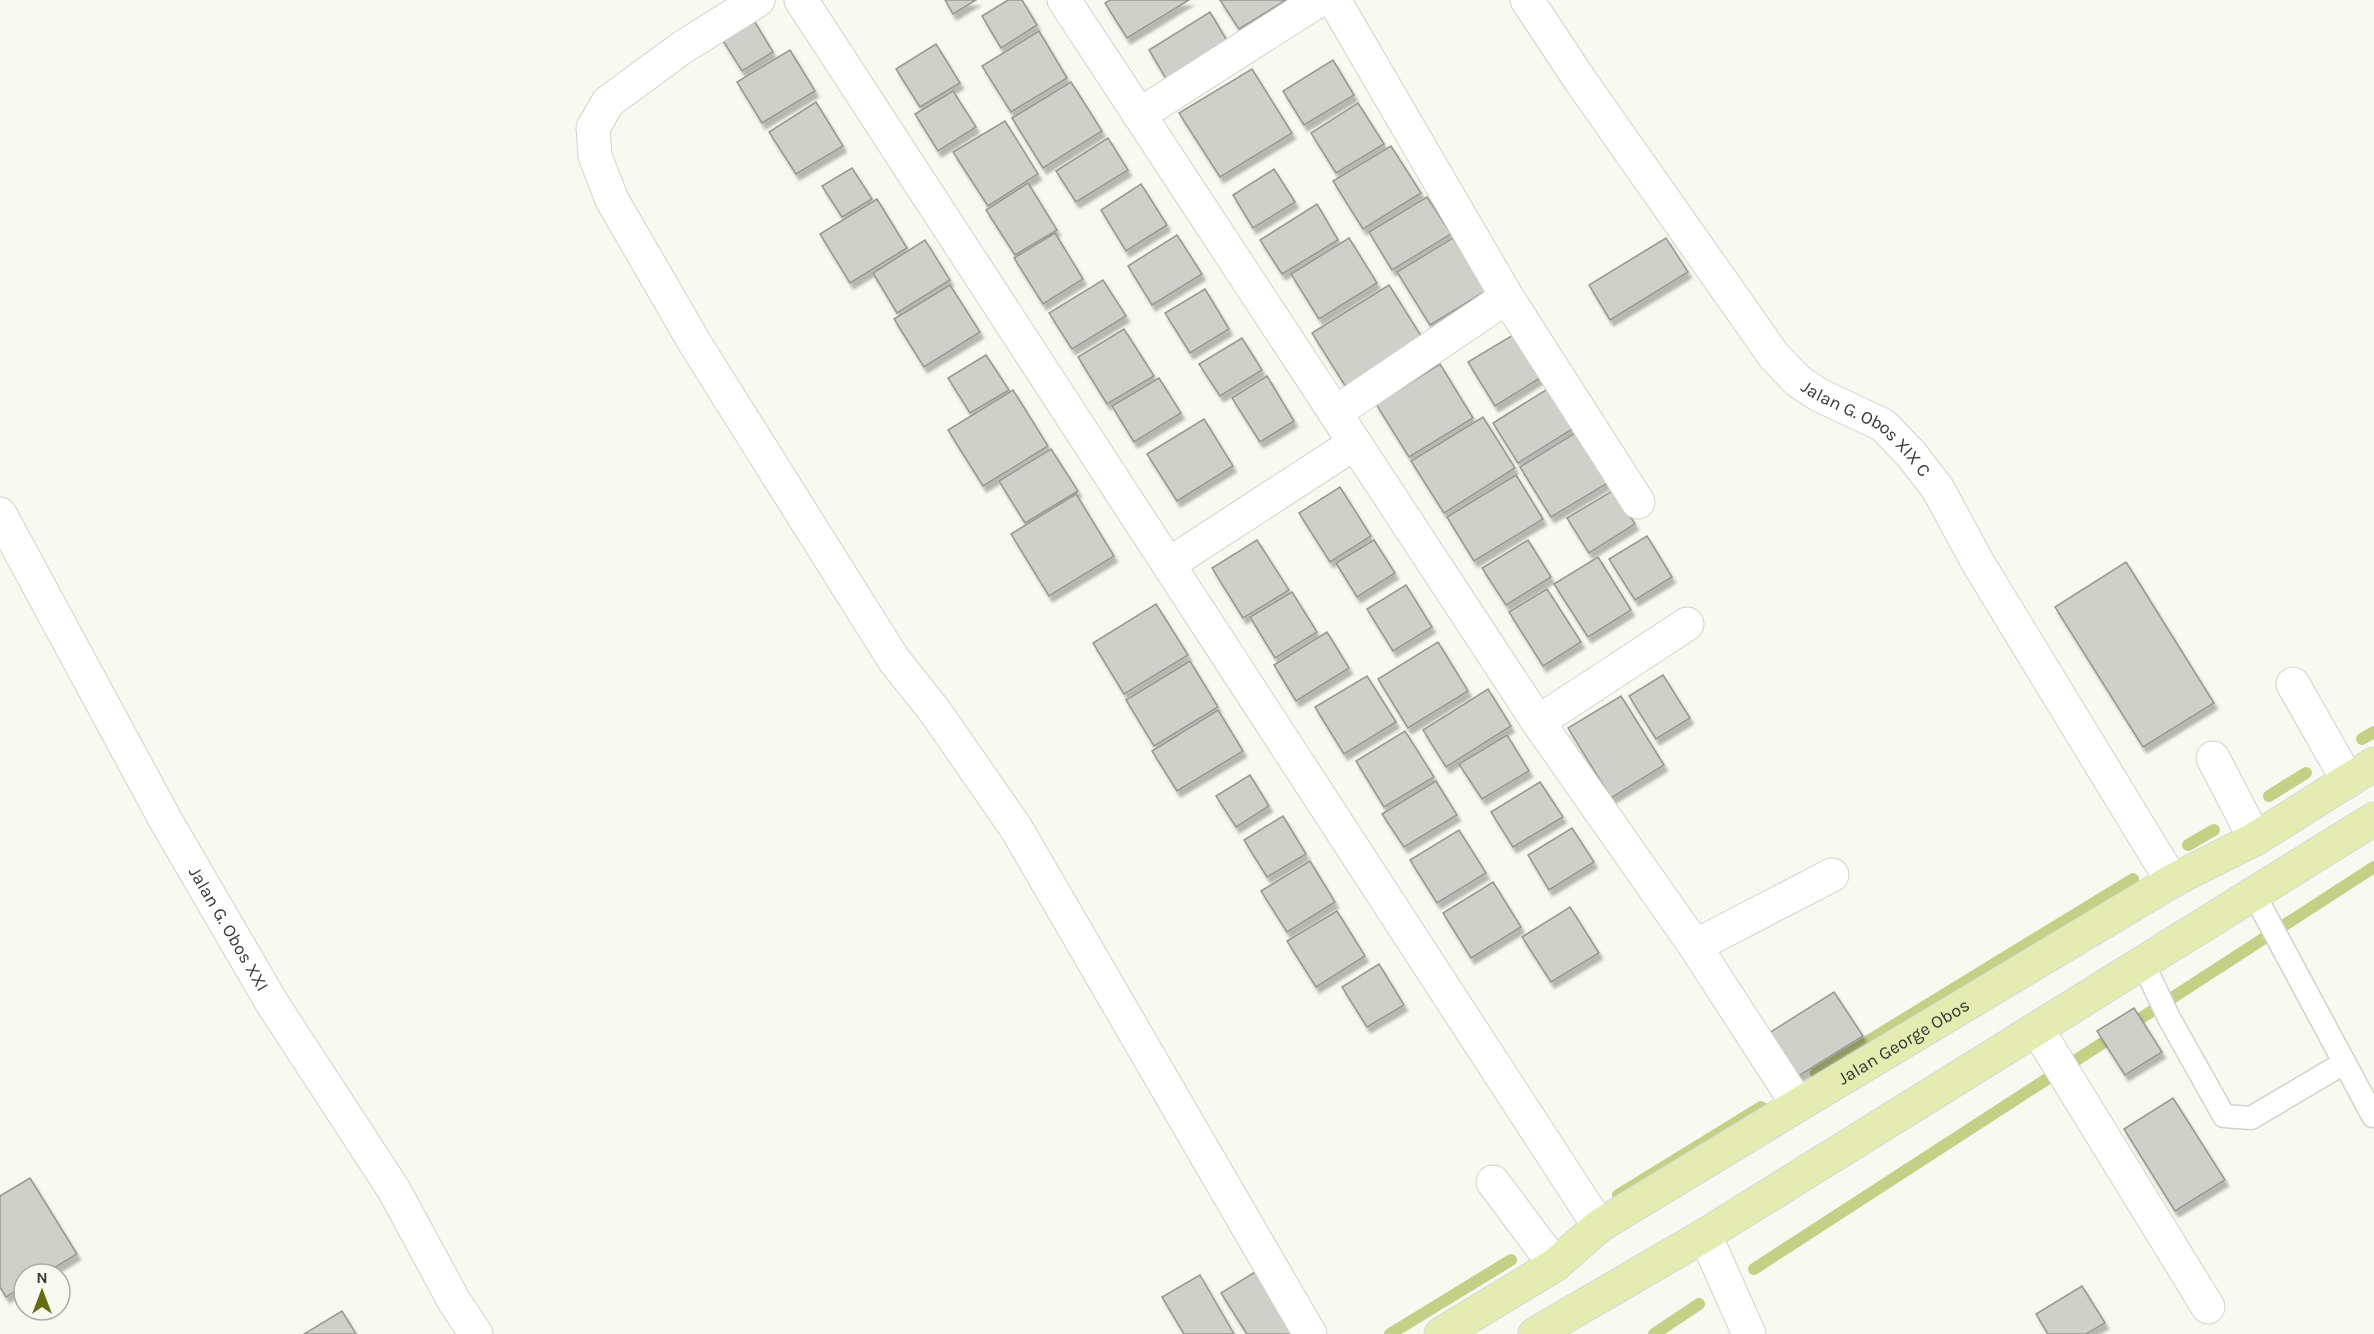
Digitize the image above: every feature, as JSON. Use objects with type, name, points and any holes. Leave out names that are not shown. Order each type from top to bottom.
[{"type":"main road","name":"Jalan George Obos","points":[[1441,1334],[1555,1265],[1599,1226],[2172,881],[2255,839],[2361,772]]},
{"type":"main road","points":[[1535,1334],[1705,1234],[2374,819]]},
{"type":"street","points":[[758,0],[683,47],[608,102],[593,128],[595,156],[612,200],[696,345],[894,660],[934,710],[1016,828],[1310,1334]]},
{"type":"street","points":[[801,0],[1599,1226]]},
{"type":"street","points":[[1064,0],[1538,722],[1695,946],[1798,1105]]},
{"type":"street","points":[[1139,115],[1319,0]]},
{"type":"street","points":[[1334,0],[1507,297],[1638,502]]},
{"type":"street","name":"Jalan G. Obos XIX C","points":[[1527,0],[1748,322],[1774,356],[1798,381],[1819,395],[1882,425],[1911,454],[1938,489],[1984,573],[2172,881]]},
{"type":"street","points":[[1335,413],[1507,297]]},
{"type":"street","points":[[1169,564],[1355,443]]},
{"type":"street","name":"Jalan G. Obos XXI","points":[[0,514],[166,821],[272,1003],[393,1190],[454,1300],[476,1334]]},
{"type":"street","points":[[1538,722],[1687,624]]},
{"type":"street","points":[[2293,684],[2361,772]]},
{"type":"street","points":[[2213,758],[2255,839]]},
{"type":"street","points":[[1695,946],[1832,875]]},
{"type":"street","points":[[2037,1029],[2208,1307]]},
{"type":"street","points":[[1493,1182],[1555,1265]]},
{"type":"street","points":[[1705,1234],[1749,1334]]},
{"type":"lane","points":[[2254,894],[2373,1116]]},
{"type":"lane","points":[[2143,963],[2169,1018],[2224,1116],[2251,1118],[2344,1063]]},
{"type":"building","points":[[945,0],[976,0],[953,14]]},
{"type":"building","points":[[1008,0],[1022,0],[1037,25],[1001,48],[982,16]]},
{"type":"building","points":[[1110,0],[1189,0],[1127,38],[1105,3]]},
{"type":"building","points":[[1220,0],[1286,0],[1239,29]]},
{"type":"building","points":[[1210,12],[1229,44],[1168,82],[1149,50]]},
{"type":"building","points":[[750,14],[773,52],[742,71],[719,34]]},
{"type":"building","points":[[1039,31],[1067,78],[1011,112],[982,66]]},
{"type":"building","points":[[936,44],[960,83],[920,107],[896,69]]},
{"type":"building","points":[[790,50],[815,91],[762,123],[737,82]]},
{"type":"building","points":[[1333,60],[1354,95],[1304,125],[1283,91]]},
{"type":"building","points":[[1252,69],[1292,133],[1220,177],[1179,113]]},
{"type":"building","points":[[1071,82],[1102,131],[1043,168],[1012,118]]},
{"type":"building","points":[[953,91],[976,127],[938,151],[915,114]]},
{"type":"building","points":[[816,102],[843,146],[796,174],[769,132]]},
{"type":"building","points":[[1358,103],[1384,144],[1336,173],[1311,133]]},
{"type":"building","points":[[1005,121],[1038,174],[988,206],[953,152]]},
{"type":"building","points":[[1108,138],[1128,170],[1076,202],[1056,171]]},
{"type":"building","points":[[1391,146],[1421,193],[1363,229],[1333,181]]},
{"type":"building","points":[[852,168],[872,199],[842,217],[822,186]]},
{"type":"building","points":[[1274,169],[1295,202],[1253,228],[1233,195]]},
{"type":"building","points":[[1028,183],[1057,230],[1015,255],[986,210]]},
{"type":"building","points":[[1141,184],[1167,225],[1126,251],[1101,210]]},
{"type":"building","points":[[1427,197],[1451,234],[1392,270],[1369,232]]},
{"type":"building","points":[[877,199],[907,248],[850,283],[820,234]]},
{"type":"building","points":[[1317,204],[1338,240],[1282,274],[1260,240]]},
{"type":"building","points":[[1055,233],[1083,279],[1043,304],[1014,258]]},
{"type":"building","points":[[1177,235],[1202,274],[1152,305],[1128,266]]},
{"type":"building","points":[[1349,238],[1377,283],[1319,319],[1291,274]]},
{"type":"building","points":[[1453,238],[1486,291],[1430,325],[1397,272]]},
{"type":"building","points":[[1666,238],[1688,272],[1610,320],[1589,285]]},
{"type":"building","points":[[925,240],[950,280],[897,313],[873,273]]},
{"type":"building","points":[[1103,280],[1126,316],[1072,349],[1049,313]]},
{"type":"building","points":[[950,285],[980,332],[924,367],[894,319]]},
{"type":"building","points":[[1389,285],[1423,339],[1346,387],[1312,333]]},
{"type":"building","points":[[1205,289],[1229,329],[1190,353],[1165,313]]},
{"type":"building","points":[[1124,329],[1154,376],[1107,404],[1078,357]]},
{"type":"building","points":[[1513,335],[1540,378],[1495,406],[1468,362]]},
{"type":"building","points":[[1242,338],[1262,370],[1220,396],[1199,364]]},
{"type":"building","points":[[986,355],[1009,390],[970,413],[948,378]]},
{"type":"building","points":[[1440,364],[1473,418],[1409,457],[1376,404]]},
{"type":"building","points":[[1267,376],[1294,421],[1260,442],[1232,398]]},
{"type":"building","points":[[1159,378],[1181,413],[1134,442],[1112,406]]},
{"type":"building","points":[[1549,388],[1574,428],[1518,463],[1493,423]]},
{"type":"building","points":[[1013,390],[1048,446],[983,486],[948,430]]},
{"type":"building","points":[[1483,417],[1515,468],[1444,513],[1411,461]]},
{"type":"building","points":[[1204,419],[1233,466],[1177,501],[1147,454]]},
{"type":"building","points":[[1580,430],[1611,481],[1551,517],[1520,467]]},
{"type":"building","points":[[1051,449],[1078,491],[1025,523],[999,481]]},
{"type":"building","points":[[1516,475],[1543,519],[1474,561],[1447,517]]},
{"type":"building","points":[[1340,487],[1371,536],[1330,562],[1299,513]]},
{"type":"building","points":[[1614,490],[1635,524],[1589,553],[1567,518]]},
{"type":"building","points":[[1076,494],[1114,556],[1049,596],[1011,534]]},
{"type":"building","points":[[1647,536],[1672,577],[1635,600],[1609,559]]},
{"type":"building","points":[[1257,540],[1289,590],[1243,618],[1212,568]]},
{"type":"building","points":[[1374,540],[1395,573],[1357,597],[1336,563]]},
{"type":"building","points":[[1528,540],[1551,577],[1506,605],[1482,568]]},
{"type":"building","points":[[1598,557],[1631,610],[1588,637],[1554,584]]},
{"type":"building","points":[[2126,562],[2214,703],[2143,747],[2055,607]]},
{"type":"building","points":[[1406,585],[1432,627],[1393,651],[1367,609]]},
{"type":"building","points":[[1547,589],[1581,642],[1543,666],[1509,612]]},
{"type":"building","points":[[1292,592],[1317,632],[1275,658],[1250,617]]},
{"type":"building","points":[[1156,604],[1188,655],[1124,694],[1093,643]]},
{"type":"building","points":[[1327,632],[1349,668],[1296,701],[1274,665]]},
{"type":"building","points":[[1438,642],[1468,691],[1408,728],[1378,679]]},
{"type":"building","points":[[1190,661],[1218,707],[1154,746],[1126,700]]},
{"type":"building","points":[[1663,675],[1690,718],[1656,739],[1629,696]]},
{"type":"building","points":[[1367,676],[1396,722],[1344,754],[1315,707]]},
{"type":"building","points":[[1488,689],[1511,726],[1446,767],[1423,730]]},
{"type":"building","points":[[1621,696],[1664,765],[1611,798],[1568,728]]},
{"type":"building","points":[[1218,710],[1243,751],[1177,791],[1152,751]]},
{"type":"building","points":[[1405,731],[1434,777],[1384,807],[1356,761]]},
{"type":"building","points":[[1507,735],[1529,771],[1482,799],[1459,764]]},
{"type":"building","points":[[1250,775],[1269,806],[1236,827],[1216,796]]},
{"type":"building","points":[[1436,781],[1457,815],[1404,847],[1382,814]]},
{"type":"building","points":[[1540,782],[1563,817],[1513,847],[1491,812]]},
{"type":"building","points":[[1283,816],[1306,854],[1267,877],[1244,840]]},
{"type":"building","points":[[1572,828],[1594,862],[1549,890],[1528,855]]},
{"type":"building","points":[[1459,830],[1486,873],[1437,903],[1410,860]]},
{"type":"building","points":[[1310,861],[1335,902],[1287,932],[1261,891]]},
{"type":"building","points":[[1493,882],[1521,927],[1471,958],[1443,913]]},
{"type":"building","points":[[1570,907],[1599,953],[1551,982],[1522,937]]},
{"type":"building","points":[[1337,911],[1365,956],[1316,987],[1287,941]]},
{"type":"building","points":[[1379,964],[1404,1005],[1367,1027],[1342,987]]},
{"type":"building","points":[[1834,992],[1863,1036],[1797,1077],[1769,1033]]},
{"type":"building","points":[[2134,1008],[2162,1052],[2125,1075],[2097,1031]]},
{"type":"building","points":[[2173,1098],[2225,1180],[2175,1211],[2124,1129]]},
{"type":"building","points":[[30,1178],[77,1254],[64,1262],[12,1262],[12,1293],[6,1297],[0,1287],[0,1196]]},
{"type":"building","points":[[1255,1272],[1294,1334],[1247,1334],[1221,1293]]},
{"type":"building","points":[[1200,1275],[1234,1334],[1184,1334],[1162,1297]]},
{"type":"building","points":[[2082,1286],[2105,1323],[2086,1334],[2048,1334],[2036,1314]]},
{"type":"building","points":[[342,1311],[356,1334],[304,1334]]},
{"type":"waterway","points":[[2362,739],[2374,732]]},
{"type":"waterway","points":[[2269,796],[2306,773]]},
{"type":"waterway","points":[[2188,845],[2214,830]]},
{"type":"waterway","points":[[1754,1269],[2374,867]]},
{"type":"waterway","points":[[1816,1073],[2133,879]]},
{"type":"waterway","points":[[1618,1195],[1761,1107]]},
{"type":"waterway","points":[[1390,1334],[1511,1260]]},
{"type":"waterway","points":[[1654,1334],[1699,1304]]}]
